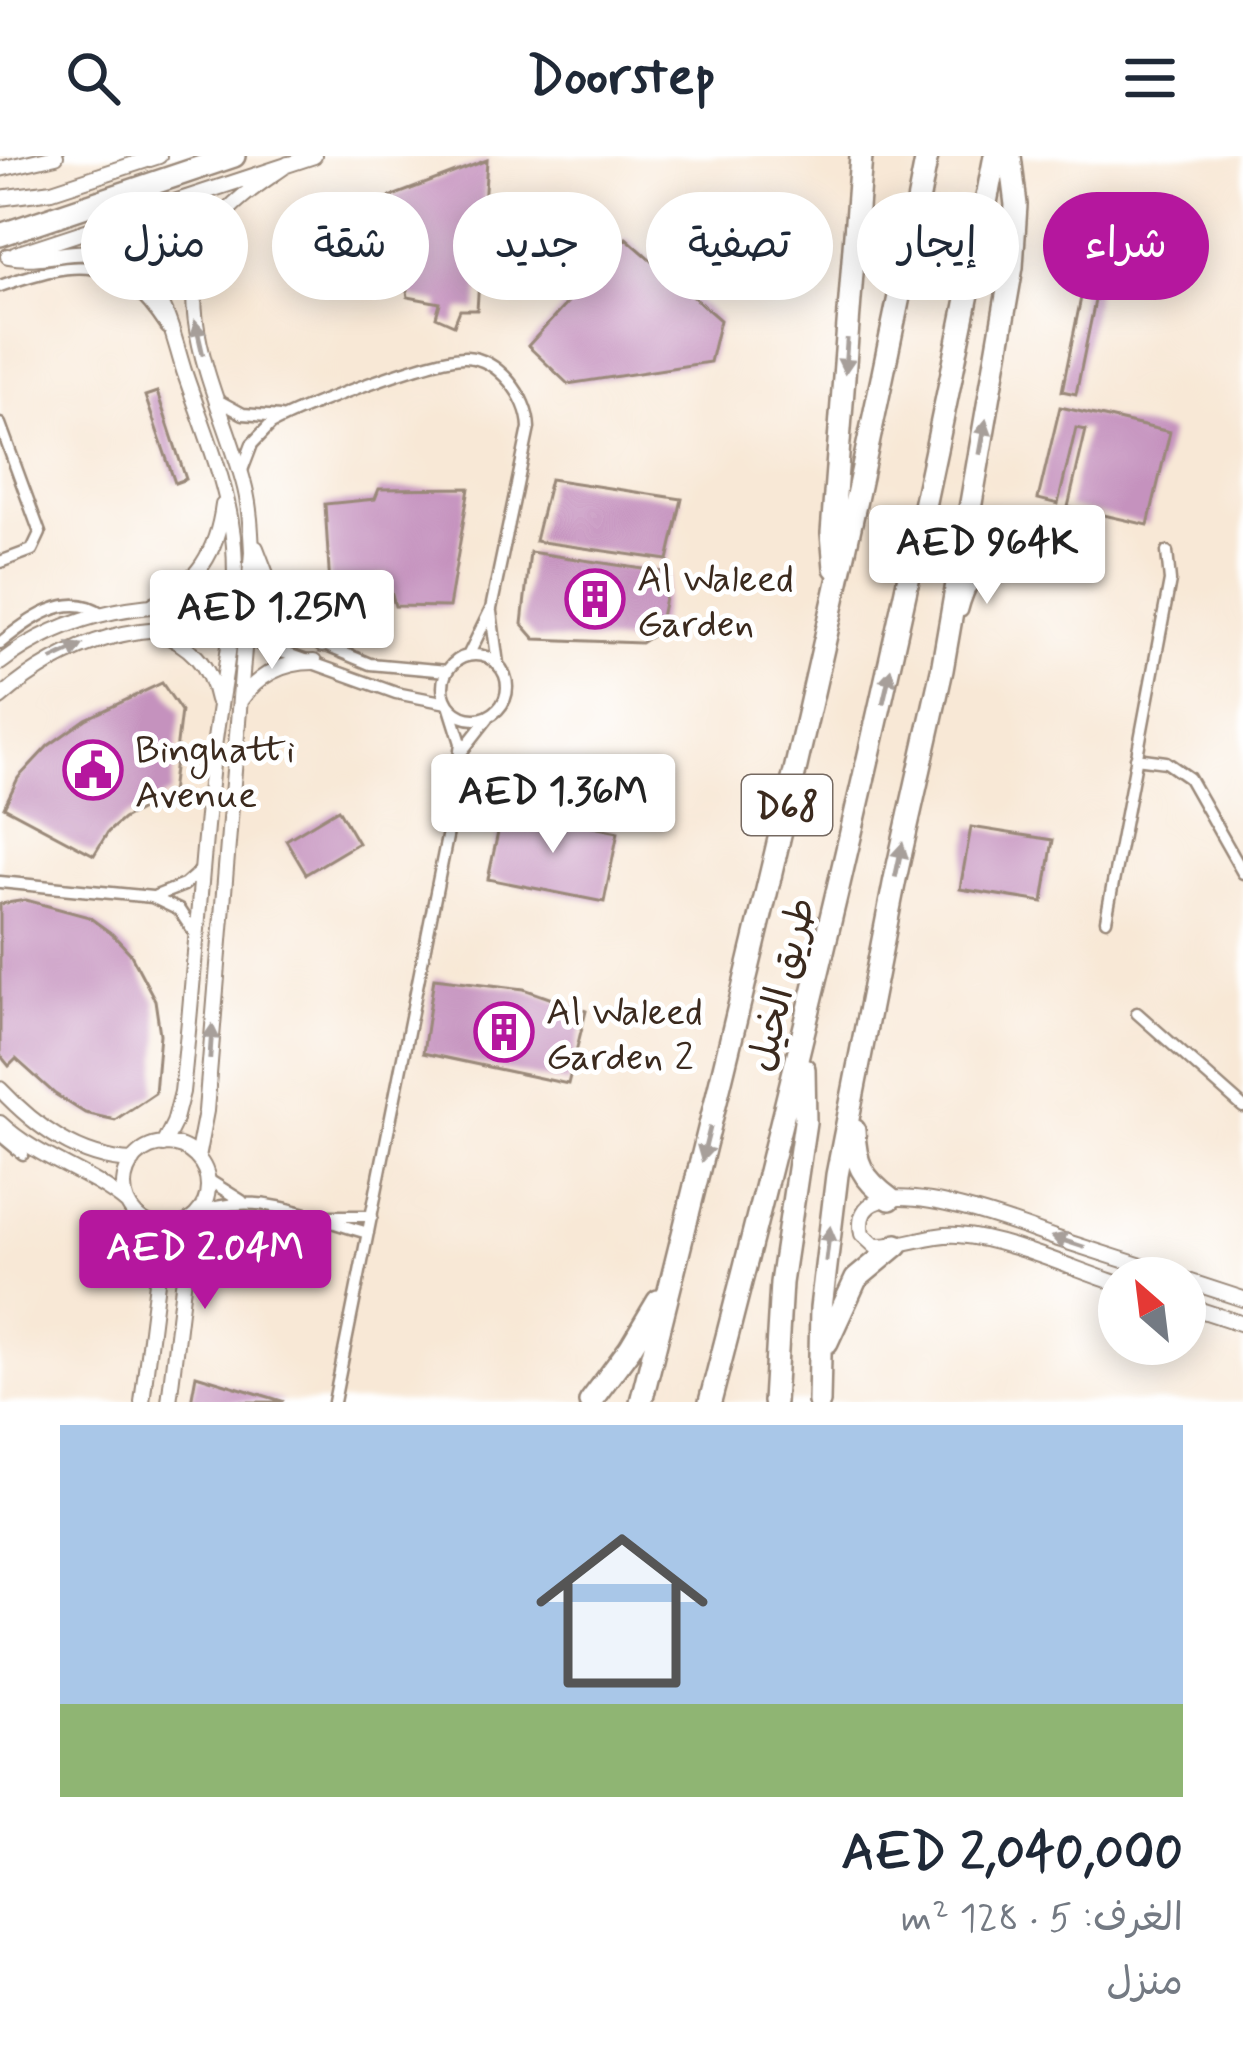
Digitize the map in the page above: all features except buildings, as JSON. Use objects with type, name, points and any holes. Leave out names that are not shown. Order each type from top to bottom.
[{"type":"highway","points":[[2,250],[234,156]]},
{"type":"highway","points":[[838,578],[832,533],[861,156]]},
{"type":"highway","name":"طريق الخيل","points":[[641,1402],[740,1008],[877,412],[927,156]]},
{"type":"highway","name":"طريق الخيل","points":[[710,1402],[803,1046],[895,652],[995,156]]},
{"type":"highway","points":[[819,1402],[817,1365],[827,1250],[852,1102],[942,670],[1012,267],[1016,205],[1010,156]]},
{"type":"highway","points":[[774,1402],[784,1264],[806,1122],[803,1046]]},
{"type":"highway","points":[[852,1102],[857,1166],[890,1199]]},
{"type":"highway","points":[[819,1402],[830,1331],[845,1295],[856,1279],[897,1245]]},
{"type":"highway","points":[[590,1402],[642,1329],[676,1263]]},
{"type":"street","points":[[0,169],[56,156]]},
{"type":"street","points":[[0,198],[52,191],[160,156]]},
{"type":"street","points":[[2,250],[314,156]]},
{"type":"street","points":[[288,164],[229,208],[208,236],[198,259],[194,322],[241,473],[251,532],[276,600],[322,645]]},
{"type":"street","points":[[2,250],[32,258],[79,250],[116,259],[152,287],[164,308],[224,488],[239,611]]},
{"type":"street","points":[[0,286],[62,266],[100,269],[134,288],[173,337]]},
{"type":"street","points":[[241,473],[260,433],[283,417],[451,358],[474,358],[512,383],[526,404],[529,428],[491,609],[468,656],[447,671],[443,684],[461,753],[334,1402]]},
{"type":"street","points":[[219,401],[256,417],[283,417]]},
{"type":"street","points":[[0,424],[40,532],[32,550],[0,562]]},
{"type":"street","points":[[139,610],[176,592],[197,575],[218,534],[224,488]]},
{"type":"street","points":[[942,670],[967,592],[980,568],[1016,538],[1062,528]]},
{"type":"street","points":[[164,1145],[182,1092],[218,711],[236,636],[251,532]]},
{"type":"street","points":[[1106,920],[1169,581],[1167,552]]},
{"type":"street","points":[[0,644],[59,607],[80,604],[102,614]]},
{"type":"street","points":[[0,663],[64,624],[102,614],[184,604],[239,611],[370,664],[447,671]]},
{"type":"street","points":[[461,753],[507,694],[491,609]]},
{"type":"street","points":[[0,698],[24,677],[65,653],[145,628],[236,636],[396,693],[449,706],[469,719],[490,716]]},
{"type":"street","points":[[145,628],[171,637],[194,653],[212,680],[218,711]]},
{"type":"street","points":[[197,1158],[206,1112],[237,705],[236,636]]},
{"type":"street","points":[[468,656],[484,656],[498,664]]},
{"type":"street","points":[[237,705],[250,686],[269,672],[314,662]]},
{"type":"street","points":[[1136,758],[1166,762],[1190,778],[1243,873]]},
{"type":"street","points":[[152,897],[174,890],[201,870]]},
{"type":"street","points":[[0,882],[152,897],[178,910],[195,934]]},
{"type":"street","points":[[1137,1013],[1220,1089],[1243,1104]]},
{"type":"street","points":[[0,1088],[68,1144],[111,1160],[133,1161]]},
{"type":"street","points":[[0,1124],[35,1151],[100,1183],[153,1226],[164,1228],[219,1205],[245,1202],[324,1216],[372,1216]]},
{"type":"street","points":[[0,1135],[23,1154]]},
{"type":"street","points":[[129,1204],[125,1182],[133,1161],[152,1147],[182,1148],[197,1158],[207,1179],[206,1198],[192,1219],[170,1402]]},
{"type":"street","points":[[207,1179],[245,1202]]},
{"type":"street","points":[[1098,1277],[973,1238],[937,1235],[897,1245],[870,1243],[860,1228],[868,1208],[890,1199],[921,1199],[958,1206],[1114,1257]]},
{"type":"street","points":[[324,1216],[368,1233]]},
{"type":"street","points":[[142,1402],[159,1266],[153,1226]]},
{"type":"street","points":[[1206,1287],[1243,1299]]},
{"type":"street","points":[[1206,1312],[1243,1324]]},
{"type":"place","name":"Al Waleed Garden","points":[[595,599]]},
{"type":"place","name":"Binghatti Avenue","points":[[93,770]]},
{"type":"place","name":"Al Waleed Garden 2","points":[[504,1032]]}]
